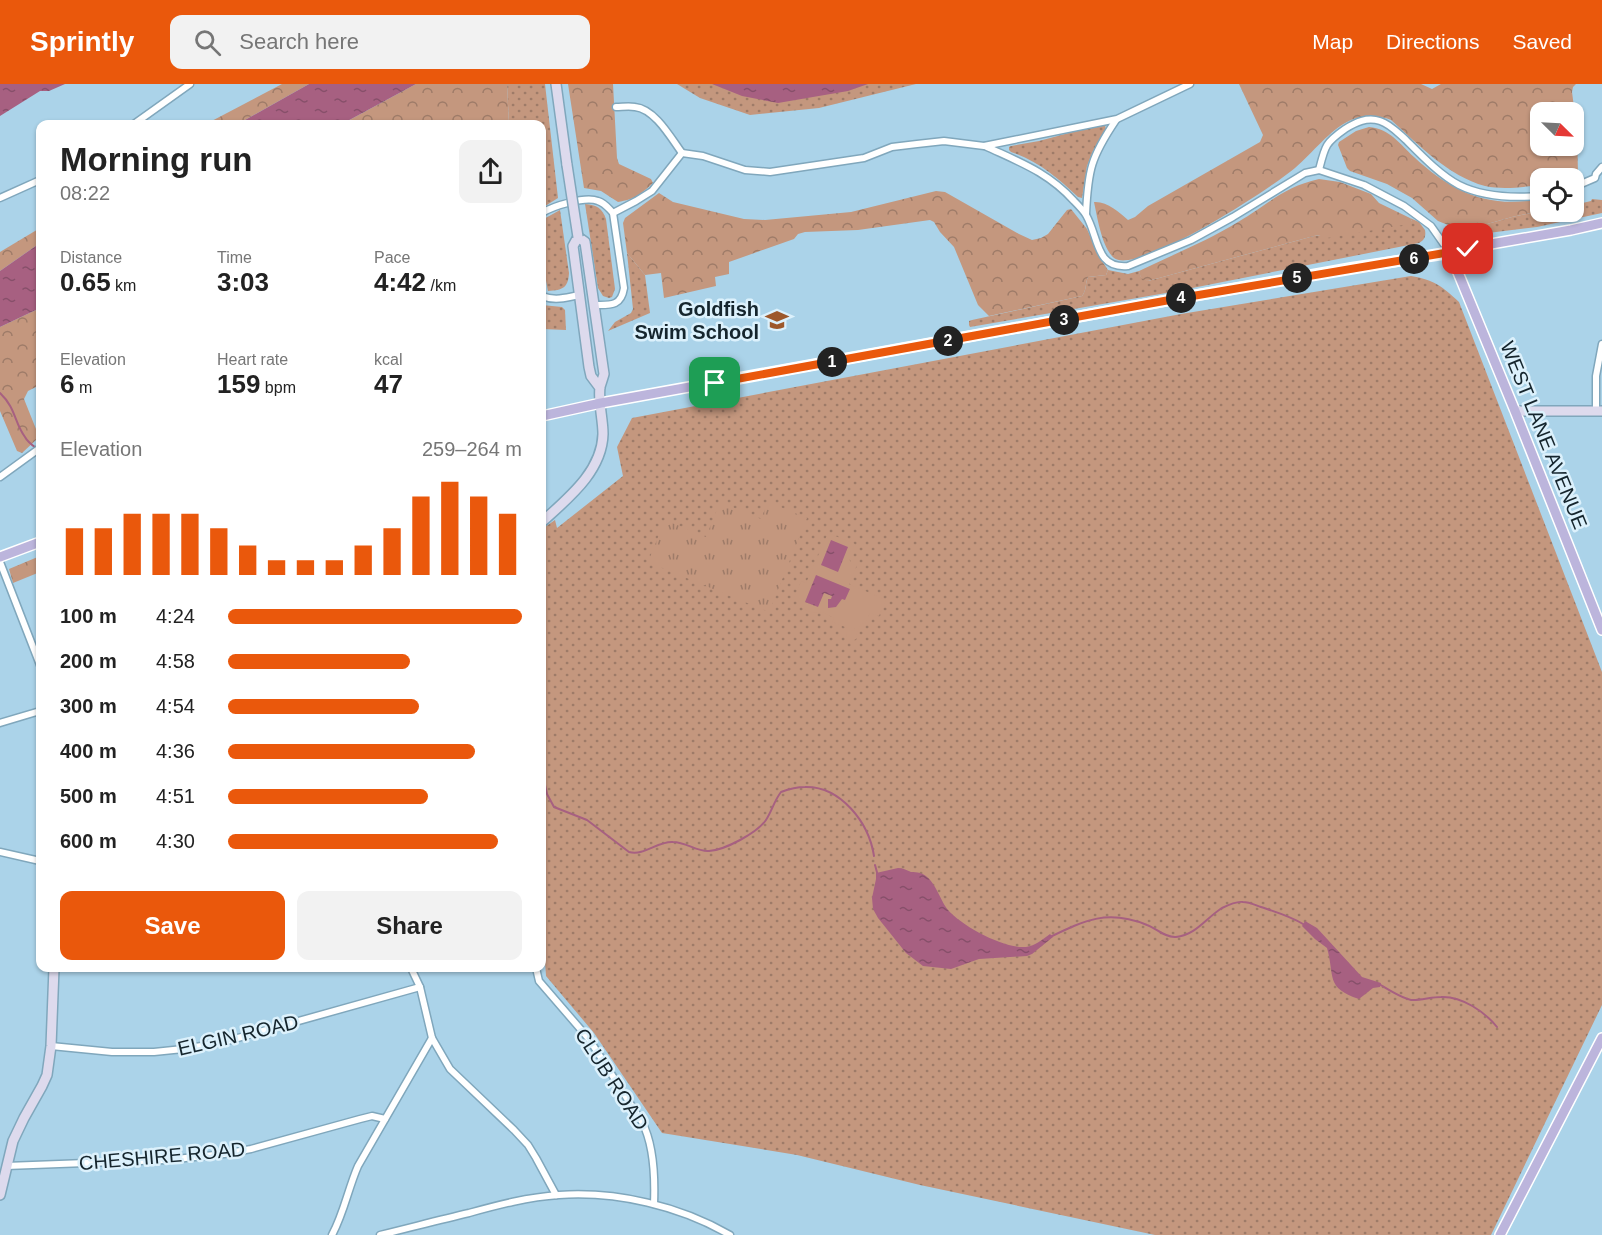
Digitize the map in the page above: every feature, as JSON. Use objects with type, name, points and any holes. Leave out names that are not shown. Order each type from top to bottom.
[{"type":"main road","points":[[546,518],[579,486],[598,456],[603,435],[600,388],[604,374],[585,242],[579,237],[556,84]]},
{"type":"main road","points":[[546,415],[601,403],[1187,297],[1450,253],[1602,223]]},
{"type":"main road","points":[[579,237],[573,246],[589,367],[591,376],[600,388]]},
{"type":"main road","name":"WEST LANE AVENUE","points":[[1450,253],[1602,630]]},
{"type":"main road","points":[[1515,411],[1599,411]]},
{"type":"main road","points":[[0,558],[36,544]]},
{"type":"main road","points":[[0,1195],[13,1141],[45,1080],[50,1060],[54,972]]},
{"type":"main road","points":[[1500,1235],[1602,1038]]},
{"type":"street","points":[[140,120],[190,84]]},
{"type":"street","points":[[984,146],[1116,119],[1190,84]]},
{"type":"street","points":[[616,107],[634,106],[651,114],[682,153],[703,156],[745,170],[770,172],[864,158],[891,147],[944,141],[984,146],[1050,178],[1069,195],[1086,214],[1102,256],[1109,263],[1118,267],[1128,266],[1191,240],[1305,173],[1319,170],[1364,185],[1404,206],[1431,226],[1450,253]]},
{"type":"street","points":[[1086,214],[1087,184],[1094,156],[1116,119]]},
{"type":"street","points":[[1319,170],[1324,150],[1330,139],[1362,120],[1381,121],[1458,185],[1503,196],[1530,196]]},
{"type":"street","points":[[613,213],[652,191],[682,153]]},
{"type":"street","points":[[1584,183],[1595,178],[1602,167]]},
{"type":"street","points":[[0,198],[36,182]]},
{"type":"street","points":[[546,211],[558,206],[595,199],[606,204],[613,213],[624,288],[618,301],[611,305],[594,305]]},
{"type":"street","points":[[546,297],[562,299],[579,295]]},
{"type":"street","points":[[1599,411],[1596,376],[1602,344]]},
{"type":"street","points":[[0,477],[36,450]]},
{"type":"street","points":[[0,562],[36,654]]},
{"type":"street","points":[[0,723],[36,712]]},
{"type":"street","points":[[0,852],[36,860]]},
{"type":"street","points":[[413,972],[420,987],[432,1038],[450,1070],[528,1145],[556,1196]]},
{"type":"street","name":"CLUB ROAD","points":[[537,972],[539,981],[589,1039],[648,1132],[655,1190],[654,1204]]},
{"type":"street","name":"ELGIN ROAD","points":[[51,1046],[112,1052],[183,1049],[220,1042],[420,987]]},
{"type":"street","points":[[332,1235],[341,1219],[358,1166],[432,1038]]},
{"type":"street","name":"CHESHIRE ROAD","points":[[6,1166],[166,1160],[224,1154],[251,1149],[372,1116],[385,1119]]},
{"type":"street","points":[[380,1235],[514,1202],[556,1196],[605,1197],[654,1204],[704,1222],[730,1235]]},
{"type":"green space","points":[[282,84],[309,84],[245,120],[214,120]]},
{"type":"green space","points":[[416,84],[507,84],[509,120],[349,120]]},
{"type":"green space","points":[[507,84],[545,84],[558,198],[546,206],[546,120],[509,120]]},
{"type":"green space","points":[[568,84],[613,84],[619,164],[651,179],[653,183],[637,196],[618,202],[601,191],[584,188]]},
{"type":"green space","points":[[677,84],[916,84],[819,108],[750,115],[700,98]]},
{"type":"green space","points":[[1239,84],[1421,84],[1432,89],[1441,84],[1576,84],[1572,92],[1573,102],[1530,102],[1530,156],[1578,156],[1578,168],[1530,168],[1530,186],[1492,187],[1471,181],[1446,167],[1391,120],[1366,116],[1343,124],[1282,178],[1205,227],[1149,254],[1127,260],[1114,258],[1110,253],[1101,232],[1094,202],[1108,205],[1128,220],[1148,206],[1260,142],[1263,135]]},
{"type":"green space","points":[[1105,125],[1106,130],[1087,166],[1082,198],[1039,165],[1009,150],[1011,146]]},
{"type":"green space","points":[[1369,127],[1383,131],[1442,180],[1472,195],[1487,199],[1504,202],[1530,201],[1530,213],[1473,228],[1448,225],[1438,221],[1412,198],[1387,184],[1347,168],[1338,145],[1356,131]]},
{"type":"green space","points":[[1319,179],[1340,182],[1371,194],[1379,203],[1412,221],[1409,224],[1327,238],[1320,235],[1314,236],[1148,281],[1141,277],[1139,271],[1226,229],[1286,191]]},
{"type":"green space","points":[[936,191],[945,192],[1032,240],[1048,234],[1067,210],[1071,209],[1087,229],[1108,270],[1106,275],[1088,277],[1082,296],[989,316],[978,305],[954,247],[930,220],[858,230],[798,234],[794,239],[729,262],[729,274],[715,277],[716,286],[664,298],[661,273],[645,275],[627,253],[623,223],[625,218],[659,193],[673,202],[744,219],[765,220],[851,212]]},
{"type":"green space","points":[[1592,199],[1602,200],[1602,213],[1584,217],[1584,203]]},
{"type":"green space","points":[[585,204],[598,208],[606,219],[615,289],[612,297],[609,298],[603,296],[598,288]]},
{"type":"green space","points":[[560,210],[569,273],[564,287],[548,291],[546,281],[546,218]]},
{"type":"green space","points":[[1530,213],[1530,222],[1560,222],[1480,234],[1473,228]]},
{"type":"green space","points":[[1410,218],[1419,222],[1425,230],[1425,238],[1419,243],[1172,292],[970,327],[969,325],[969,321],[972,320],[1082,296],[1088,277],[1106,275],[1108,270],[1128,274],[1139,271],[1141,277],[1148,281],[1314,236],[1412,221]]},
{"type":"green space","points":[[36,230],[36,246],[0,271],[0,252]]},
{"type":"green space","points":[[627,253],[645,275],[650,313],[608,331],[615,322],[631,313],[633,309]]},
{"type":"green space","points":[[1411,276],[1437,284],[1448,292],[1459,302],[1602,672],[1602,1005],[1491,1235],[1155,1235],[920,1185],[797,1155],[662,1133],[594,1033],[546,976],[546,526],[555,520],[557,528],[623,476],[617,447],[632,418],[1181,314]]},
{"type":"green space","points":[[546,305],[562,307],[565,310],[566,330],[546,329]]},
{"type":"green space","points":[[36,310],[36,387],[28,391],[24,399],[36,429],[36,440],[22,453],[17,451],[0,411],[0,327]]},
{"type":"green space","points":[[720,502],[761,519],[768,502],[807,518],[769,612],[648,562],[665,520],[706,537]]},
{"type":"green space","points":[[828,533],[855,544],[848,556],[851,563],[857,565],[849,584],[886,600],[879,616],[870,613],[865,624],[861,623],[856,639],[851,642],[847,640],[847,631],[855,629],[832,622],[834,618],[822,612],[815,613],[805,610],[794,598],[801,581],[806,583]]},
{"type":"green space","points":[[36,558],[36,574],[13,583],[9,569]]},
{"type":"water","points":[[0,84],[65,84],[49,91],[40,91],[0,116]]},
{"type":"water","points":[[309,84],[416,84],[349,120],[245,120]]},
{"type":"water","points":[[712,84],[868,84],[848,91],[778,103],[742,96]]},
{"type":"water","points":[[36,246],[36,310],[0,327],[0,271]]},
{"type":"water","points":[[831,540],[848,547],[838,572],[821,565]]},
{"type":"water","points":[[816,575],[850,589],[845,600],[842,599],[836,607],[828,608],[828,599],[832,596],[824,593],[818,607],[805,602]]},
{"type":"water","points":[[898,868],[925,876],[954,916],[995,940],[1017,947],[1026,947],[1036,944],[1050,934],[1053,937],[1027,956],[979,959],[951,969],[923,966],[906,953],[873,909],[872,898],[876,873]]},
{"type":"water","points":[[1305,921],[1317,928],[1362,977],[1381,983],[1380,987],[1373,988],[1359,999],[1341,990],[1333,980],[1327,948],[1302,926]]},
{"type":"waterway","points":[[0,393],[9,404],[26,438],[36,448]]},
{"type":"waterway","points":[[546,790],[554,807],[587,820],[629,852],[635,853],[667,842],[678,842],[705,851],[723,848],[762,825],[781,792],[799,787],[818,788],[830,793],[851,809],[866,831],[874,856]]},
{"type":"waterway","points":[[875,865],[878,876]]},
{"type":"waterway","points":[[1050,937],[1074,926],[1108,917],[1133,920],[1168,936],[1183,936],[1195,930],[1222,908],[1240,902],[1277,912],[1303,924]]},
{"type":"waterway","points":[[1379,984],[1409,1000],[1441,997],[1457,999],[1480,1011],[1497,1027]]},
{"type":"place","name":"Goldfish Swim School","points":[[777,320]]},
{"type":"route","points":[[715,383],[1175,299],[1468,249]]}]
